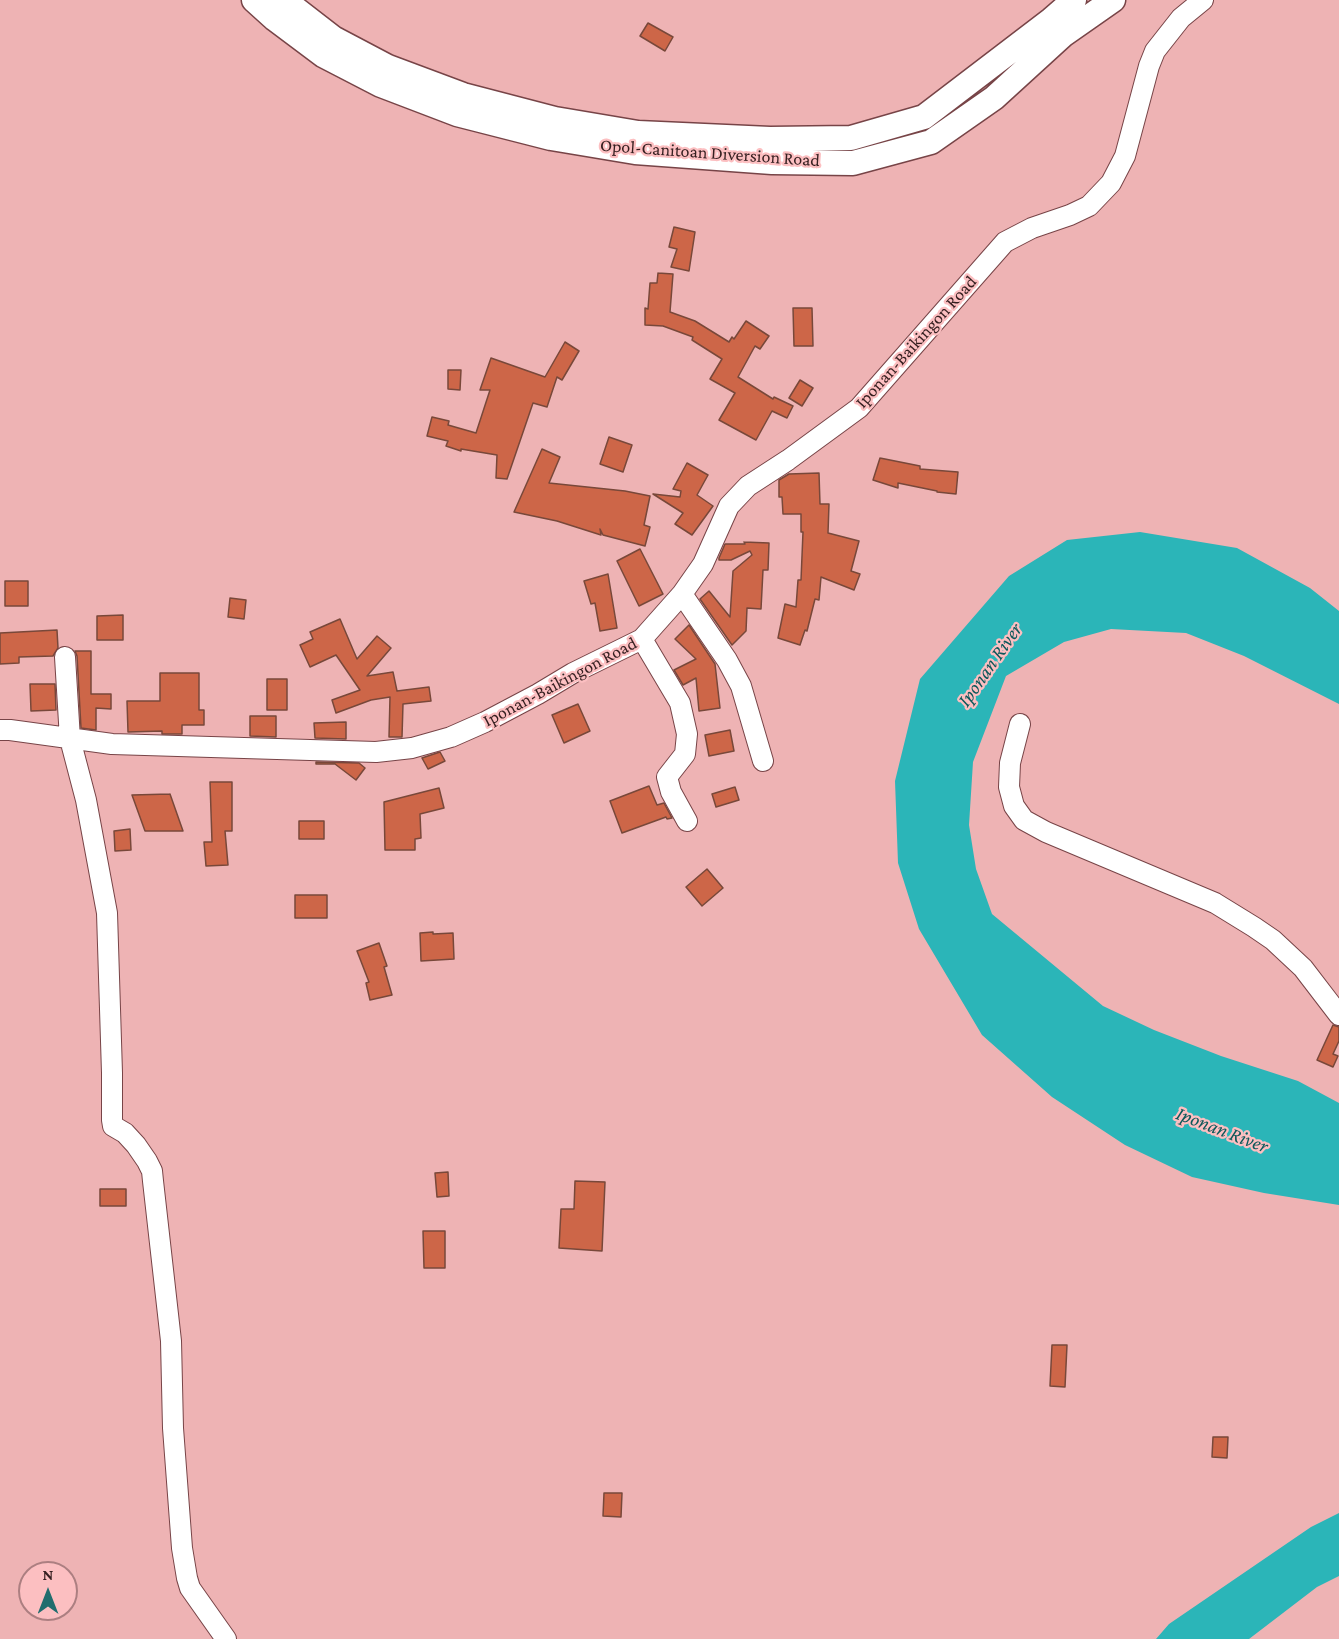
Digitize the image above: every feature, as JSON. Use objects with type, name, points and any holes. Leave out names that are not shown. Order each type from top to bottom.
[{"type":"main road","name":"Opol-Canitoan Diversion Road","points":[[254,0],[322,55],[381,84],[457,114],[551,138],[635,152],[772,162],[842,163],[854,163],[931,142],[994,98],[1063,35],[1113,0]]},
{"type":"main road","name":"Opol-Canitoan Diversion Road","points":[[284,0],[333,38],[388,67],[463,95],[555,119],[638,133],[770,139],[850,138],[924,117],[1074,0]]},
{"type":"street","name":"Iponan-Baikingon Road","points":[[0,730],[112,744],[376,752],[412,748],[451,737],[485,722],[573,673],[642,639],[682,594],[703,564],[729,506],[748,486],[859,408],[1005,242],[1032,228],[1089,206],[1111,183],[1125,156],[1155,51],[1181,18],[1203,0]]},
{"type":"street","points":[[682,594],[727,660],[741,686],[763,761]]},
{"type":"street","points":[[642,639],[680,703],[687,734],[685,754],[667,777],[671,792],[687,821]]},
{"type":"street","points":[[64,657],[70,739],[86,800],[107,913],[113,1126],[124,1133],[142,1153],[152,1171],[171,1341],[173,1428],[182,1548],[190,1588],[226,1639]]},
{"type":"street","points":[[1020,724],[1010,763],[1009,787],[1014,806],[1024,820],[1046,832],[1215,903],[1254,927],[1273,940],[1303,968],[1339,1016]]},
{"type":"water","name":"Iponan River","points":[[1140,532],[1237,548],[1310,588],[1339,611],[1339,704],[1244,656],[1186,633],[1111,629],[1064,642],[1006,676],[973,762],[969,825],[976,869],[992,914],[1103,1006],[1154,1030],[1221,1056],[1298,1081],[1339,1103],[1339,1205],[1264,1193],[1192,1177],[1125,1145],[1052,1097],[982,1035],[919,929],[898,863],[895,781],[920,679],[1009,576],[1067,540]]},
{"type":"water","points":[[1339,1513],[1339,1576],[1317,1587],[1249,1639],[1156,1639],[1169,1624],[1311,1527]]},
{"type":"building","points":[[648,23],[673,37],[665,51],[640,36]]},
{"type":"building","points":[[674,227],[695,232],[689,271],[671,267],[677,249],[669,247]]},
{"type":"building","points":[[658,273],[673,274],[670,312],[695,321],[729,342],[732,337],[734,339],[746,321],[769,336],[760,349],[755,346],[738,377],[773,399],[774,397],[793,406],[787,418],[772,411],[756,440],[719,420],[735,393],[710,379],[722,359],[692,340],[693,337],[663,326],[645,325],[645,308],[648,309],[650,283],[657,283]]},
{"type":"building","points":[[793,308],[812,308],[813,346],[794,346]]},
{"type":"building","points":[[565,342],[579,351],[562,380],[557,377],[547,407],[533,403],[507,479],[496,478],[497,455],[461,449],[461,451],[446,446],[448,441],[427,436],[432,417],[449,421],[448,425],[476,433],[490,390],[480,390],[491,358],[545,377]]},
{"type":"building","points":[[448,370],[461,370],[460,390],[448,389]]},
{"type":"building","points":[[800,380],[813,388],[802,406],[789,398]]},
{"type":"building","points":[[609,437],[632,445],[623,472],[600,464]]},
{"type":"building","points":[[542,449],[560,457],[549,483],[650,496],[644,525],[650,527],[645,546],[603,535],[600,529],[601,535],[557,521],[514,512]]},
{"type":"building","points":[[880,458],[920,466],[920,469],[958,472],[956,494],[898,483],[898,488],[873,480]]},
{"type":"building","points":[[687,463],[708,475],[697,495],[713,506],[692,535],[675,524],[683,513],[653,494],[680,497],[681,491],[673,489]]},
{"type":"building","points":[[819,473],[820,504],[829,504],[828,533],[859,541],[851,571],[860,574],[854,590],[821,577],[819,600],[815,599],[807,631],[805,630],[800,645],[778,638],[785,604],[796,607],[798,580],[801,580],[803,532],[801,532],[801,514],[783,514],[782,497],[779,497],[779,480],[789,474]]},
{"type":"building","points":[[744,542],[769,543],[768,570],[763,570],[761,609],[747,608],[746,631],[732,645],[700,599],[709,591],[730,617],[733,571],[752,555],[750,551],[731,560],[719,560],[719,558],[725,544],[745,544]]},
{"type":"building","points":[[640,549],[663,594],[639,606],[617,561]]},
{"type":"building","points":[[608,574],[617,628],[600,631],[595,603],[591,604],[584,581]]},
{"type":"building","points":[[5,581],[28,581],[28,606],[5,606]]},
{"type":"building","points":[[230,598],[246,600],[244,619],[228,617]]},
{"type":"building","points":[[123,615],[123,640],[97,640],[97,616]]},
{"type":"building","points":[[340,619],[357,659],[377,636],[391,648],[367,676],[393,672],[397,691],[429,687],[431,701],[403,704],[402,737],[389,737],[390,697],[371,700],[336,713],[332,700],[360,690],[336,655],[310,667],[300,645],[313,639],[310,632]]},
{"type":"building","points":[[689,625],[715,664],[720,708],[699,711],[696,678],[683,685],[674,670],[696,659],[675,639]]},
{"type":"building","points":[[57,630],[58,648],[53,656],[19,657],[19,663],[0,664],[0,633]]},
{"type":"building","points":[[75,651],[91,651],[91,694],[111,694],[111,709],[96,708],[96,730],[81,728]]},
{"type":"building","points":[[160,673],[199,673],[199,710],[204,710],[204,725],[182,725],[182,734],[162,734],[162,731],[128,732],[127,701],[160,701]]},
{"type":"building","points":[[267,679],[287,679],[287,710],[267,710]]},
{"type":"building","points":[[30,684],[55,684],[56,710],[31,711]]},
{"type":"building","points":[[578,704],[590,731],[564,743],[552,715]]},
{"type":"building","points":[[250,716],[276,716],[276,737],[250,736]]},
{"type":"building","points":[[346,722],[346,739],[315,738],[314,723]]},
{"type":"building","points":[[730,730],[734,751],[709,756],[705,735]]},
{"type":"building","points":[[440,752],[445,761],[428,769],[422,758]]},
{"type":"building","points":[[316,762],[359,763],[365,768],[356,780],[335,764],[316,764]]},
{"type":"building","points":[[210,782],[232,782],[232,831],[225,831],[228,865],[206,866],[204,842],[212,842]]},
{"type":"building","points":[[649,786],[657,805],[664,803],[672,818],[667,819],[666,817],[622,833],[610,801]]},
{"type":"building","points":[[735,787],[739,800],[716,807],[712,794]]},
{"type":"building","points":[[439,788],[444,808],[420,814],[421,838],[415,839],[415,850],[385,850],[384,802]]},
{"type":"building","points":[[170,794],[183,831],[145,831],[132,795]]},
{"type":"building","points":[[299,821],[324,821],[324,839],[299,839]]},
{"type":"building","points":[[130,829],[131,850],[115,851],[114,831]]},
{"type":"building","points":[[707,869],[723,888],[702,906],[686,887]]},
{"type":"building","points":[[295,895],[327,895],[327,918],[295,918]]},
{"type":"building","points":[[433,932],[433,934],[453,933],[454,959],[421,961],[420,933]]},
{"type":"building","points":[[379,943],[387,966],[384,967],[392,995],[370,1000],[366,983],[369,982],[357,951]]},
{"type":"building","points":[[1333,1025],[1339,1027],[1339,1041],[1333,1054],[1338,1056],[1333,1067],[1317,1060]]},
{"type":"building","points":[[448,1172],[449,1196],[437,1197],[435,1173]]},
{"type":"building","points":[[575,1181],[605,1182],[602,1251],[559,1248],[561,1209],[574,1209]]},
{"type":"building","points":[[100,1189],[126,1189],[126,1206],[100,1206]]},
{"type":"building","points":[[423,1231],[445,1231],[445,1268],[424,1268]]},
{"type":"building","points":[[1052,1345],[1067,1345],[1065,1387],[1050,1386]]},
{"type":"building","points":[[1213,1437],[1228,1437],[1227,1458],[1212,1457]]},
{"type":"building","points":[[604,1493],[622,1493],[621,1517],[603,1516]]}]
